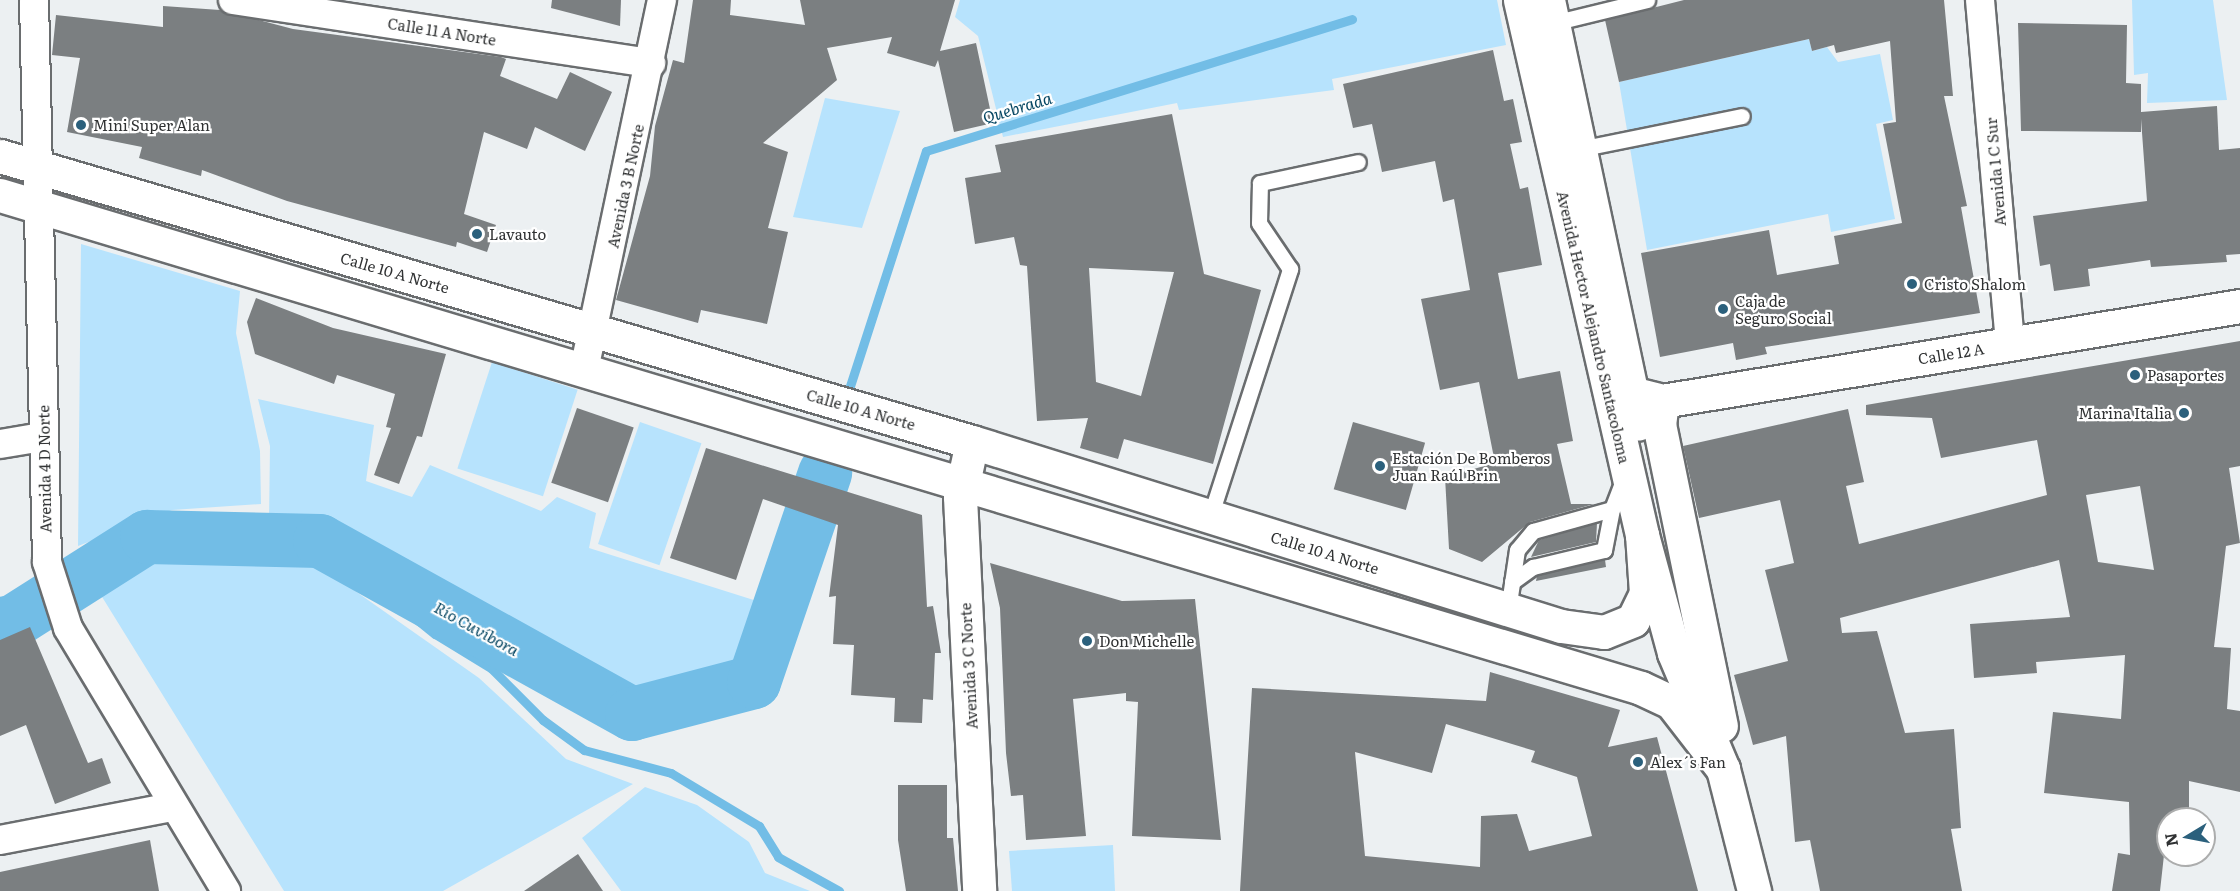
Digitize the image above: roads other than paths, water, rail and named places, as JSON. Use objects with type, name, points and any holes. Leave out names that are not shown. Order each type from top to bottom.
[{"type":"main road","name":"Avenida Hector Alejandro Santacoloma","points":[[1520,0],[1642,535],[1674,653],[1723,769]]},
{"type":"main road","name":"Avenida Hector Alejandro Santacoloma","points":[[1550,11],[1676,612],[1674,653]]},
{"type":"main road","name":"Calle 10 A Norte","points":[[0,156],[972,442],[1266,534],[1510,596],[1591,631],[1624,627],[1640,611],[1646,593],[1642,535]]},
{"type":"main road","points":[[0,195],[962,481],[1604,680],[1641,688],[1671,702],[1723,769]]},
{"type":"main road","name":"Calle 12 A","points":[[1662,401],[2240,306]]},
{"type":"main road","points":[[1631,393],[1662,401],[1659,424],[1721,727],[1723,769],[1754,891]]},
{"type":"main road","name":"Avenida 3 C Norte","points":[[972,442],[962,481],[979,891]]},
{"type":"main road","points":[[1238,566],[1266,534]]},
{"type":"main road","points":[[1604,680],[1652,667],[1674,653]]},
{"type":"street","name":"Avenida 4 D Norte","points":[[34,0],[42,208],[42,437],[47,561],[68,628],[172,807],[226,891]]},
{"type":"street","name":"Calle 11 A Norte","points":[[236,0],[651,63]]},
{"type":"street","name":"Avenida 3 B Norte","points":[[584,370],[651,63],[662,0]]},
{"type":"street","name":"Avenida 1 C Sur","points":[[1980,0],[2010,344]]},
{"type":"street","points":[[0,444],[42,437]]},
{"type":"street","points":[[0,840],[172,807]]},
{"type":"lane","points":[[1550,11],[1647,0]]},
{"type":"lane","points":[[1580,149],[1742,116]]},
{"type":"lane","points":[[1210,517],[1290,269],[1259,223],[1260,183],[1358,162]]},
{"type":"lane","points":[[1510,596],[1533,567],[1604,550],[1612,509],[1627,472]]},
{"type":"lane","points":[[1510,596],[1516,550],[1533,531],[1612,509]]},
{"type":"waterway","name":"Quebrada","points":[[850,386],[926,151],[1352,19]]},
{"type":"waterway","name":"Río Cuvíbora","points":[[0,624],[13,622],[147,537],[320,541],[632,714],[754,682],[825,473]]},
{"type":"waterway","points":[[320,541],[435,634],[491,668],[543,720],[584,750],[671,773],[759,826],[778,857],[839,891]]},
{"type":"place","name":"Mini Super Alan","points":[[81,125]]},
{"type":"place","name":"Lavauto","points":[[477,234]]},
{"type":"place","name":"Cristo Shalom","points":[[1912,284]]},
{"type":"place","name":"Caja de Seguro Social","points":[[1723,309]]},
{"type":"place","name":"Pasaportes","points":[[2135,375]]},
{"type":"place","name":"Marina Italia","points":[[2184,413]]},
{"type":"place","name":"Estación De Bomberos Juan Raúl Brin","points":[[1380,466]]},
{"type":"place","name":"Don Michelle","points":[[1087,641]]},
{"type":"place","name":"Alex´s Fan","points":[[1638,762]]}]
